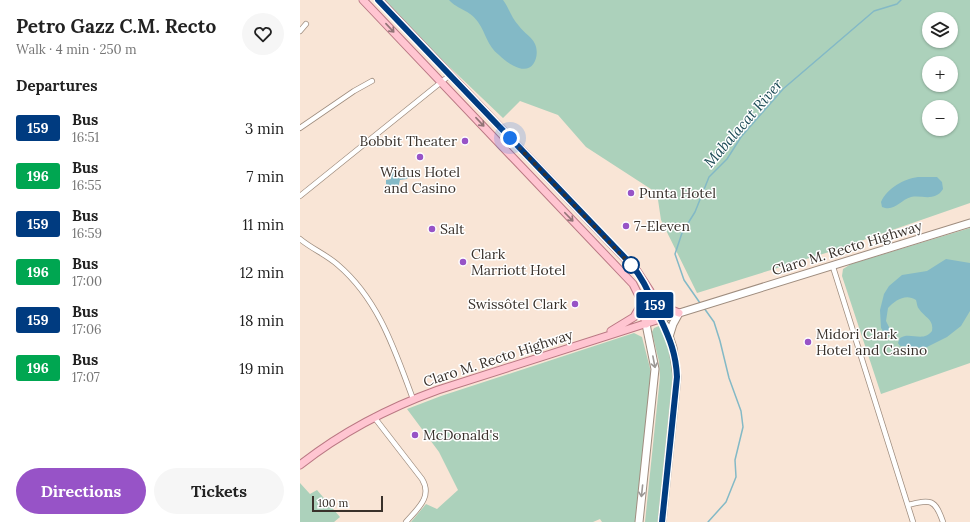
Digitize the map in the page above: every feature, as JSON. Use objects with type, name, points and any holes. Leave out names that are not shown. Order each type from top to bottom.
[{"type":"main road","points":[[363,0],[628,278],[639,296],[655,369],[639,522]]},
{"type":"main road","points":[[378,0],[630,263],[650,291],[660,319],[669,337],[676,364],[677,377],[662,522]]},
{"type":"main road","name":"Claro M. Recto Highway","points":[[300,466],[337,438],[374,417],[413,399],[601,337],[833,267],[970,223]]},
{"type":"main road","points":[[653,299],[662,306],[679,314],[673,324],[669,337]]},
{"type":"main road","points":[[601,337],[631,319],[639,312],[641,305]]},
{"type":"street","points":[[300,31],[306,24]]},
{"type":"street","points":[[300,196],[450,75]]},
{"type":"street","points":[[300,128],[354,91],[372,81]]},
{"type":"street","points":[[300,239],[338,264],[375,308],[383,322],[413,399]]},
{"type":"street","points":[[833,267],[913,522]]},
{"type":"street","points":[[374,417],[422,479],[425,486],[424,501],[406,522]]},
{"type":"street","points":[[908,505],[924,501],[936,504],[943,522]]},
{"type":"green space","points":[[384,0],[970,0],[970,203],[829,252],[697,293],[661,220],[657,193],[586,147],[558,115],[520,101],[503,118],[417,36]]},
{"type":"green space","points":[[970,228],[970,363],[881,394],[842,276],[843,269],[851,264]]},
{"type":"green space","points":[[659,326],[662,328],[671,351],[675,373],[659,522],[645,522],[660,377],[659,362],[652,332],[654,328]]},
{"type":"green space","points":[[634,333],[642,337],[651,372],[635,522],[602,522],[600,519],[593,522],[411,522],[426,504],[437,509],[458,490],[439,452],[407,409],[441,396]]},
{"type":"green space","points":[[300,483],[310,494],[317,490],[340,517],[334,522],[300,522]]},
{"type":"water","points":[[449,0],[503,0],[512,17],[535,44],[537,53],[532,66],[524,69],[514,66],[506,61],[489,44],[481,26],[475,18]]},
{"type":"water","points":[[393,170],[398,170],[401,174],[406,171],[409,175],[407,179],[400,180],[398,188],[386,184],[386,180],[391,179]]},
{"type":"water","points":[[918,177],[937,177],[942,182],[943,189],[940,193],[933,197],[911,197],[894,207],[882,207],[881,202],[887,192],[902,182]]},
{"type":"water","points":[[946,259],[970,263],[970,311],[961,326],[947,337],[925,348],[900,346],[898,343],[900,338],[904,336],[925,336],[932,331],[932,324],[918,308],[916,300],[905,297],[897,300],[888,308],[886,321],[892,333],[890,336],[886,335],[881,328],[880,310],[884,294],[889,286],[902,275],[927,271]]},
{"type":"waterway","name":"Mabalacat River","points":[[700,303],[684,280],[675,254],[682,233],[695,212],[709,177],[727,159],[741,137],[783,89],[874,11],[897,4],[901,0]]},
{"type":"waterway","name":"Mabalacat River","points":[[704,308],[714,322],[729,378],[741,411],[743,427],[735,460],[736,477],[726,502],[708,522]]},
{"type":"bus line","name":"159","points":[[378,0],[630,263],[650,291],[660,319],[666,326],[673,348],[677,377],[662,522]]},
{"type":"place","name":"Bobbit Theater","points":[[465,141]]},
{"type":"place","name":"Widus Hotel and Casino","points":[[420,157]]},
{"type":"place","name":"Punta Hotel","points":[[631,193]]},
{"type":"place","name":"7-Eleven","points":[[626,226]]},
{"type":"place","name":"Salt","points":[[432,229]]},
{"type":"place","name":"Clark Marriott Hotel","points":[[463,262]]},
{"type":"place","name":"Swissôtel Clark","points":[[575,304]]},
{"type":"place","name":"Midori Clark Hotel and Casino","points":[[808,342]]},
{"type":"place","name":"McDonald's","points":[[415,435]]},
{"type":"route","points":[[510,138],[631,265]]}]
